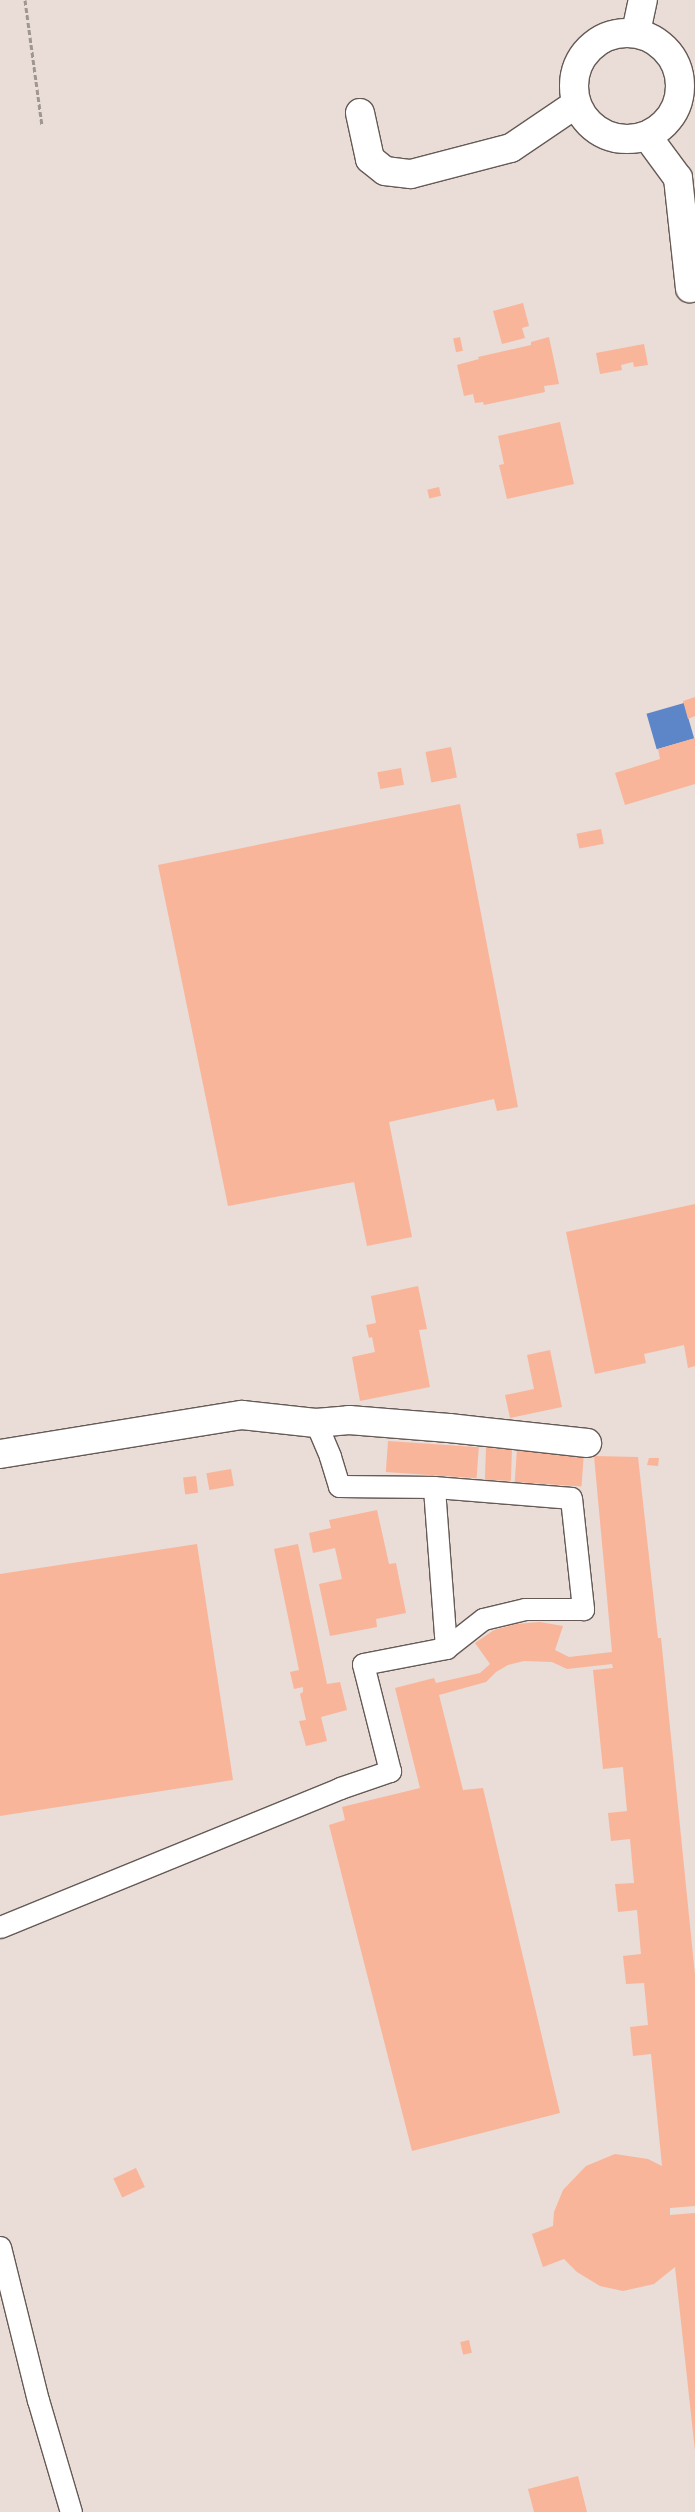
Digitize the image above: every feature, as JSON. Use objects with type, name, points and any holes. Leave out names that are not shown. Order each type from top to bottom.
[{"type":"street","points":[[636,32],[643,0]]},
{"type":"street","points":[[636,32],[653,39],[667,51],[676,65],[680,81],[679,98],[672,114],[661,127],[647,136],[631,139],[614,138],[599,132],[586,120],[576,104],[573,86],[576,67],[585,51],[599,39],[616,33],[636,32]]},
{"type":"street","points":[[360,114],[370,159],[385,171],[411,174],[511,148],[576,104]]},
{"type":"street","points":[[647,136],[678,178],[690,288]]},
{"type":"street","points":[[0,1454],[242,1415],[316,1423],[349,1420],[449,1428],[587,1443]]},
{"type":"lane","points":[[0,1927],[340,1788],[390,1771],[363,1664],[446,1648],[483,1619],[525,1610],[583,1609],[571,1498],[434,1487],[339,1486],[316,1423]]},
{"type":"lane","points":[[434,1487],[446,1648]]},
{"type":"lane","points":[[0,2247],[38,2400],[71,2512]]},
{"type":"path","points":[[25,0],[42,126]]},
{"type":"water","points":[[684,703],[694,739],[657,749],[647,714]]},
{"type":"building","points":[[523,303],[529,326],[522,328],[525,338],[502,344],[493,311]]},
{"type":"building","points":[[460,337],[463,351],[456,352],[453,338]]},
{"type":"building","points":[[549,337],[559,384],[544,386],[545,392],[484,405],[483,402],[475,403],[473,394],[464,396],[457,365],[479,359],[478,357],[531,345],[531,342]]},
{"type":"building","points":[[644,344],[648,365],[634,367],[633,362],[621,365],[622,370],[600,374],[596,353]]},
{"type":"building","points":[[560,422],[574,484],[507,499],[499,465],[504,464],[498,436]]},
{"type":"building","points":[[439,487],[441,496],[429,498],[427,490]]},
{"type":"building","points":[[695,697],[695,716],[688,719],[683,701]]},
{"type":"building","points":[[695,738],[695,784],[625,805],[615,773],[660,759],[658,749]]},
{"type":"building","points":[[451,747],[457,777],[431,782],[425,752]]},
{"type":"building","points":[[401,768],[404,785],[380,789],[377,772]]},
{"type":"building","points":[[460,804],[518,1107],[497,1111],[494,1099],[389,1122],[412,1237],[367,1246],[354,1182],[228,1206],[158,865]]},
{"type":"building","points":[[601,829],[604,844],[579,848],[576,834]]},
{"type":"building","points":[[695,1204],[695,1366],[688,1368],[684,1345],[644,1354],[646,1363],[595,1374],[566,1232]]},
{"type":"building","points":[[418,1286],[427,1329],[419,1330],[430,1387],[360,1401],[352,1357],[375,1352],[372,1337],[369,1338],[366,1325],[376,1323],[371,1296]]},
{"type":"building","points":[[550,1350],[562,1407],[510,1418],[505,1395],[534,1389],[527,1355]]},
{"type":"building","points":[[388,1441],[479,1447],[477,1478],[386,1472]]},
{"type":"building","points":[[486,1448],[512,1449],[511,1481],[485,1480]]},
{"type":"building","points":[[517,1449],[584,1454],[582,1487],[515,1482]]},
{"type":"building","points":[[594,1456],[638,1457],[658,1638],[661,1638],[695,1975],[695,2206],[670,2208],[670,2215],[695,2213],[695,2451],[675,2267],[654,2284],[623,2291],[600,2286],[577,2272],[564,2259],[543,2267],[532,2234],[553,2226],[554,2212],[563,2190],[586,2166],[615,2154],[648,2159],[662,2166],[651,2054],[633,2056],[630,2027],[648,2025],[644,1983],[626,1984],[623,1956],[641,1954],[637,1910],[618,1912],[615,1884],[634,1883],[630,1839],[611,1841],[608,1813],[627,1811],[623,1767],[603,1769],[593,1670],[613,1668],[612,1664],[567,1669],[552,1662],[524,1661],[508,1665],[496,1672],[486,1682],[439,1695],[463,1790],[483,1788],[560,2113],[412,2151],[329,1825],[345,1820],[342,1807],[420,1788],[395,1688],[434,1678],[436,1683],[480,1673],[490,1664],[475,1643],[494,1630],[516,1624],[540,1622],[563,1626],[555,1650],[569,1657],[612,1652]]},
{"type":"building","points":[[649,1458],[659,1458],[658,1466],[647,1465]]},
{"type":"building","points":[[231,1469],[234,1486],[209,1490],[206,1473]]},
{"type":"building","points":[[196,1476],[198,1493],[185,1494],[183,1478]]},
{"type":"building","points":[[377,1510],[389,1564],[396,1563],[406,1613],[376,1619],[377,1627],[330,1636],[319,1584],[342,1579],[335,1548],[313,1553],[309,1533],[331,1528],[329,1520]]},
{"type":"building","points":[[197,1544],[233,1780],[0,1816],[0,1574]]},
{"type":"building","points":[[298,1544],[327,1684],[340,1682],[347,1710],[321,1717],[327,1741],[306,1746],[299,1721],[306,1720],[300,1694],[303,1692],[303,1687],[294,1689],[290,1672],[299,1670],[274,1549]]},
{"type":"building","points":[[136,2168],[145,2187],[122,2198],[113,2179]]},
{"type":"building","points":[[469,2340],[472,2353],[463,2355],[460,2342]]},
{"type":"building","points":[[578,2476],[587,2512],[534,2512],[528,2489]]}]
